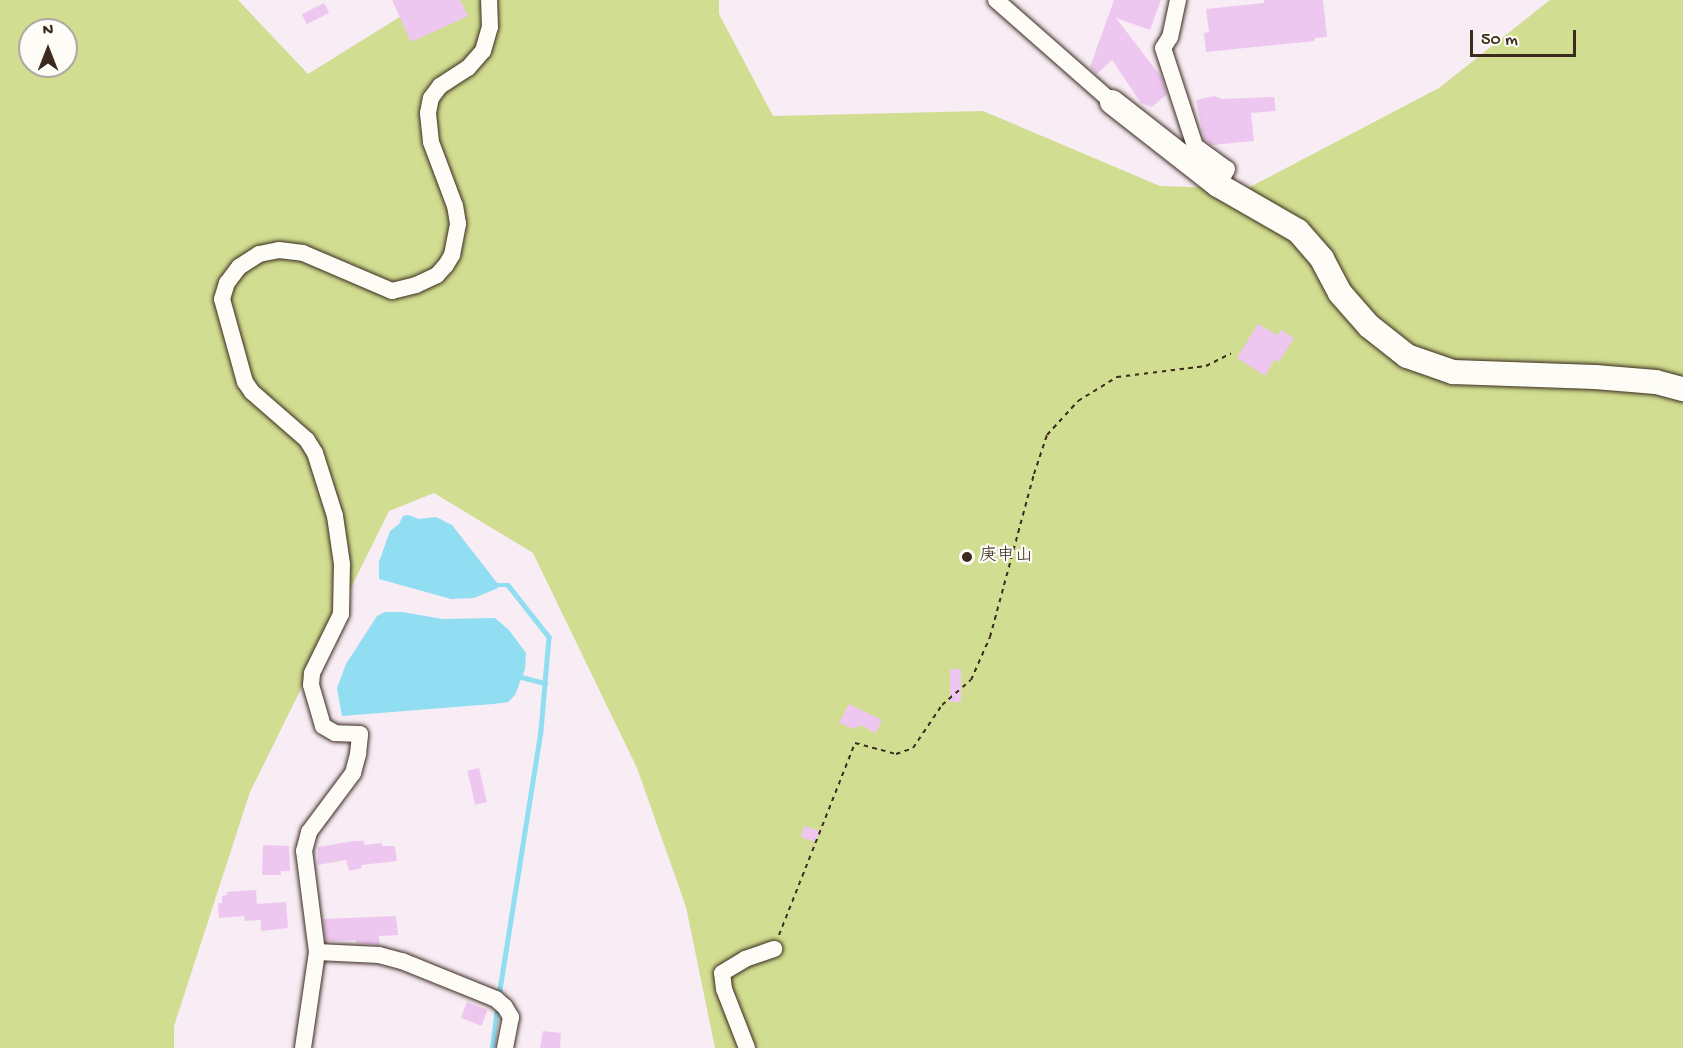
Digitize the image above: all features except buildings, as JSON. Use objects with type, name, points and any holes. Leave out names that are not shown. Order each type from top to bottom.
[{"type":"street","points":[[303,1048],[317,952],[304,851],[309,832],[353,773],[360,734],[335,733],[323,726],[311,685],[312,673],[341,614],[340,555],[335,516],[315,453],[308,440],[252,392],[245,382],[222,299],[228,283],[239,267],[259,254],[279,250],[303,253],[392,291],[416,285],[437,274],[446,265],[452,255],[458,224],[455,206],[431,142],[428,112],[431,98],[440,86],[468,68],[483,51],[490,27],[489,0]]},
{"type":"street","points":[[996,0],[1112,102],[1218,185],[1298,231],[1322,259],[1340,293],[1369,326],[1407,356],[1453,372],[1595,377],[1656,382],[1683,389]]},
{"type":"street","points":[[1178,0],[1170,37],[1163,48],[1195,146],[1227,169],[1218,185]]},
{"type":"street","points":[[747,1048],[724,989],[722,973],[745,958],[774,949]]},
{"type":"street","points":[[317,952],[379,956],[402,961],[500,1001],[511,1017],[505,1048]]},
{"type":"path","points":[[774,949],[855,742],[896,754],[913,747],[942,705],[971,680],[990,637],[1034,474],[1047,435],[1078,401],[1117,377],[1206,366],[1231,353]]},
{"type":"green space","points":[[0,0],[238,0],[308,74],[427,0],[719,0],[719,14],[773,116],[983,111],[1160,186],[1246,189],[1439,88],[1550,0],[1683,0],[1683,1048],[715,1048],[686,907],[637,768],[533,553],[434,493],[389,511],[250,792],[174,1026],[174,1048],[0,1048]]},
{"type":"water","points":[[408,515],[419,519],[436,517],[452,525],[498,584],[498,588],[474,598],[451,599],[379,579],[379,562],[390,531],[399,524],[403,516]]},
{"type":"water","points":[[385,612],[402,612],[443,619],[495,618],[509,630],[526,653],[525,669],[515,695],[508,702],[493,704],[342,716],[337,688],[346,664],[377,616]]},
{"type":"waterway","points":[[492,585],[508,585],[549,637],[541,731],[499,996]]},
{"type":"waterway","points":[[518,676],[545,683]]},
{"type":"waterway","points":[[492,1048],[497,1007]]},
{"type":"place","name":"庚申山","points":[[967,557]]}]
